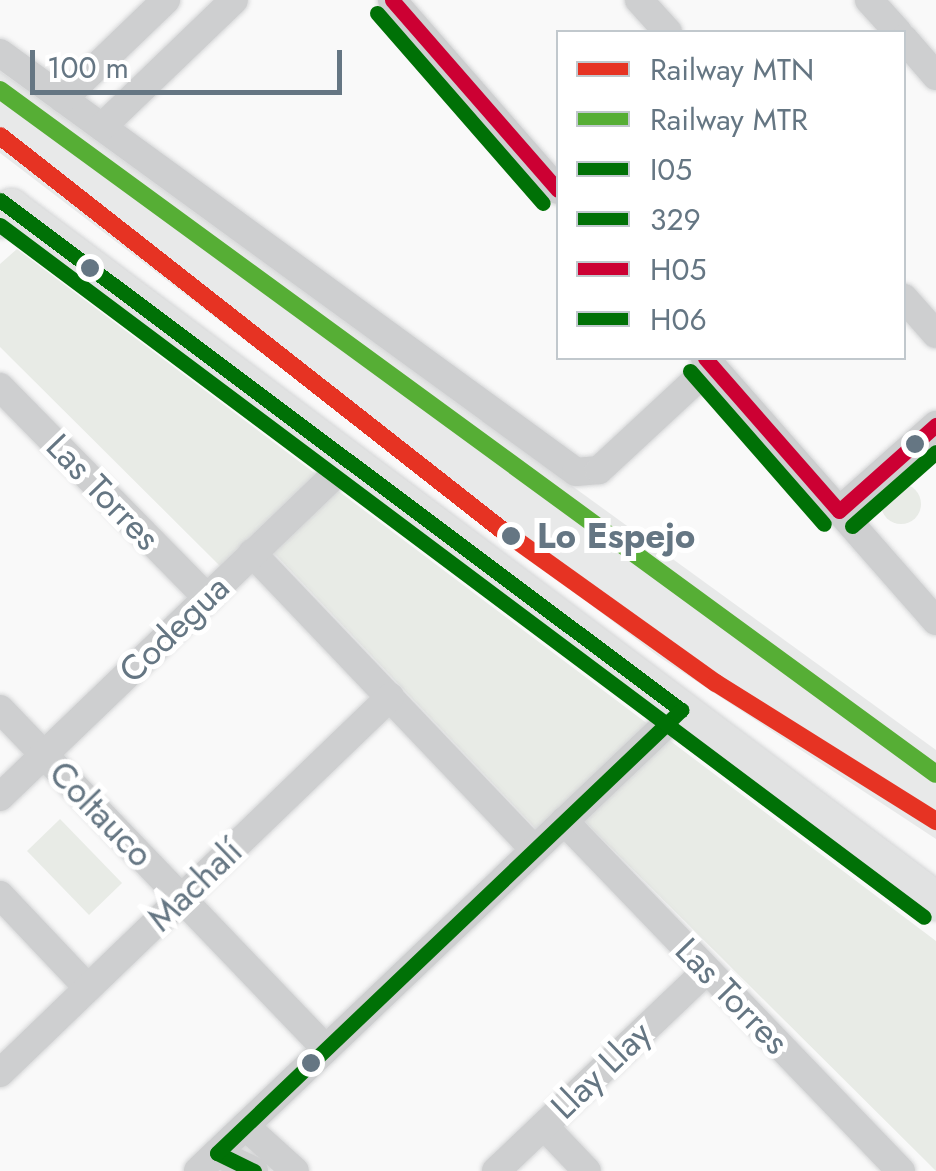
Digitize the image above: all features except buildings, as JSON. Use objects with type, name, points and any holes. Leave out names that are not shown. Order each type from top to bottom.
[{"type":"main road","points":[[4,209],[349,461],[936,901]]},
{"type":"street","points":[[63,99],[166,0]]},
{"type":"street","points":[[102,128],[234,0]]},
{"type":"street","points":[[392,0],[556,188]]},
{"type":"street","points":[[639,0],[666,30]]},
{"type":"street","points":[[869,0],[896,30]]},
{"type":"street","points":[[906,41],[936,76]]},
{"type":"street","points":[[0,53],[588,476],[708,361],[936,621]]},
{"type":"street","points":[[906,300],[936,334]]},
{"type":"street","name":"Las Torres","points":[[0,387],[206,598]]},
{"type":"street","points":[[838,511],[936,425]]},
{"type":"street","name":"Codegua","points":[[0,797],[349,461]]},
{"type":"street","points":[[252,553],[534,850]]},
{"type":"street","name":"Machalí","points":[[0,1073],[390,697]]},
{"type":"street","name":"Coltauco","points":[[0,709],[326,1049]]},
{"type":"street","points":[[208,1162],[681,710]]},
{"type":"street","name":"Las Torres","points":[[564,821],[900,1171]]},
{"type":"street","points":[[0,895],[88,988]]},
{"type":"street","name":"Llay Llay","points":[[496,1171],[706,970]]},
{"type":"street","points":[[245,1126],[295,1171]]},
{"type":"street","points":[[544,1126],[587,1171]]},
{"type":"street","points":[[208,1162],[254,1171]]},
{"type":"shaded area","points":[[0,71],[936,750],[936,839],[658,656],[0,153]]},
{"type":"shaded area","points":[[17,249],[936,941],[936,1171],[580,817],[538,831],[255,533],[222,568],[0,347],[0,264]]},
{"type":"shaded area","points":[[901,484],[915,490],[921,504],[915,518],[901,524],[887,518],[881,504],[887,490]]},
{"type":"shaded area","points":[[60,819],[122,883],[89,915],[27,851]]},
{"type":"rail line","name":"MTR","points":[[0,90],[936,774]]},
{"type":"rail line","name":"MTN","points":[[0,136],[502,530],[716,683],[936,821]]},
{"type":"transit line","name":"H05","points":[[392,0],[556,188]]},
{"type":"transit line","name":"H06","points":[[377,13],[543,203]]},
{"type":"transit line","name":"I05","points":[[0,200],[681,710]]},
{"type":"transit line","name":"329","points":[[0,225],[924,917]]},
{"type":"transit line","name":"H05","points":[[707,360],[839,511]]},
{"type":"transit line","name":"H06","points":[[690,371],[824,524]]},
{"type":"transit line","name":"H05","points":[[839,511],[936,425]]},
{"type":"transit line","name":"H06","points":[[852,526],[936,452]]},
{"type":"transit line","name":"I05","points":[[254,1171],[217,1153],[681,710]]},
{"type":"place","name":"Lo Espejo","points":[[511,536]]}]
